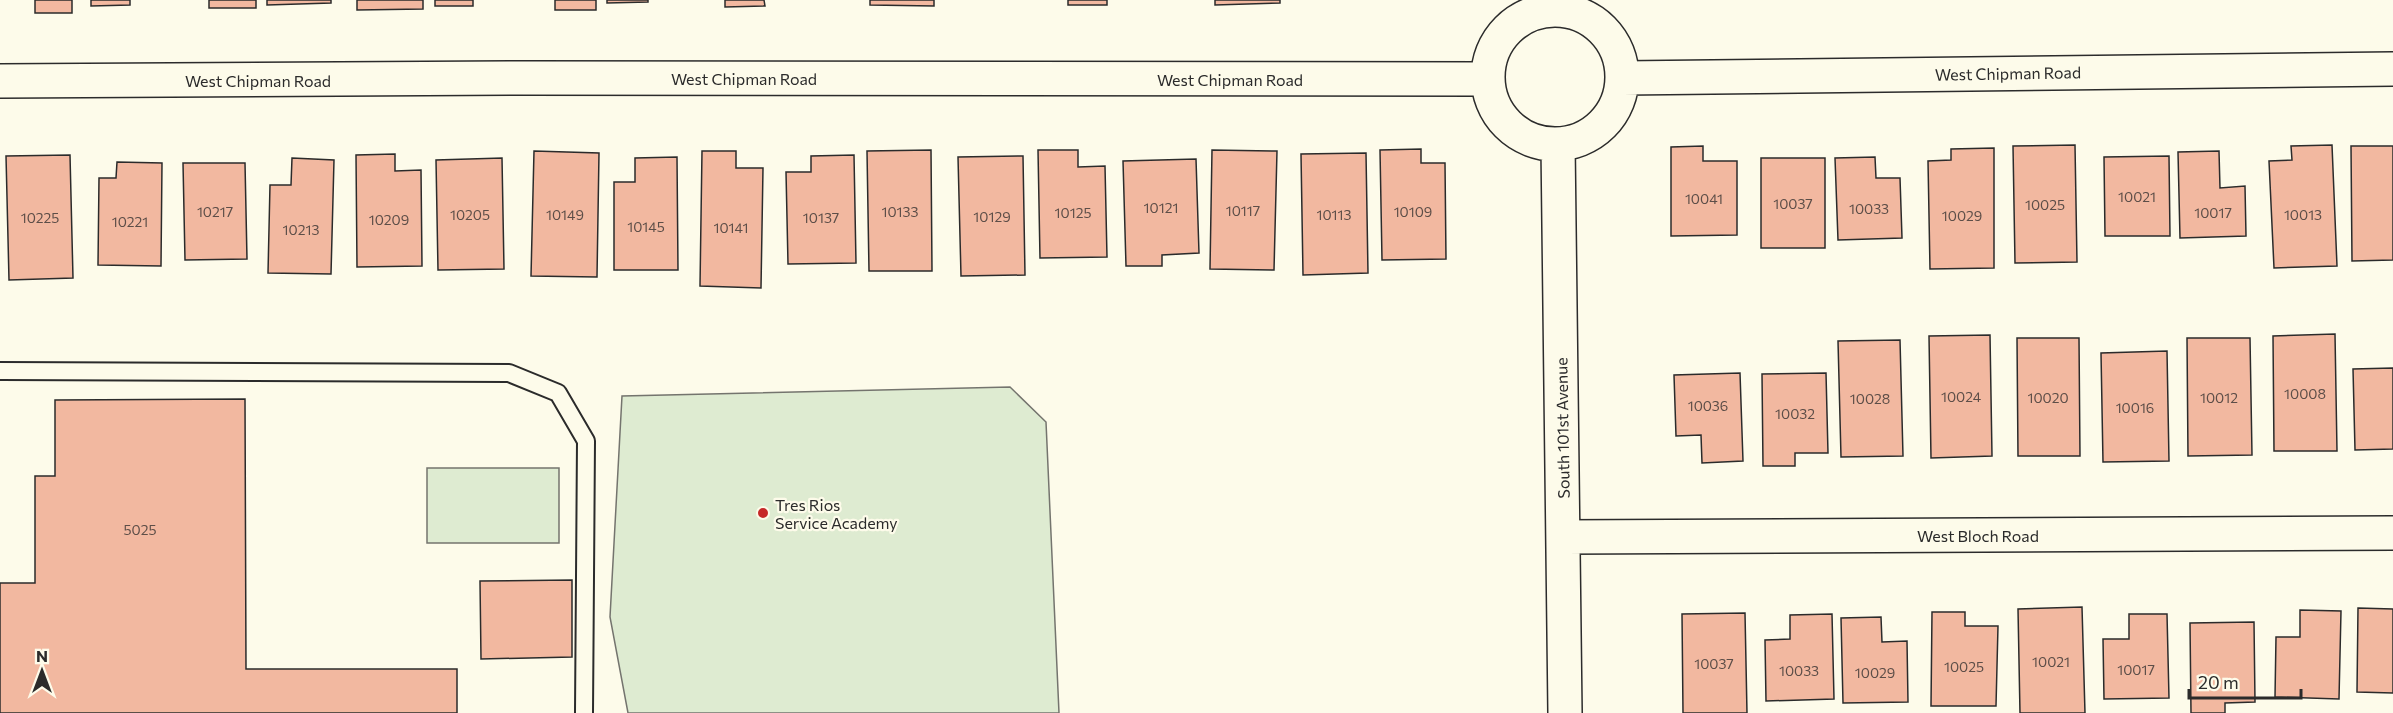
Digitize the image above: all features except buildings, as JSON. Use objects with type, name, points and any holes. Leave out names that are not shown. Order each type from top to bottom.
[{"type":"street","points":[[1554,5],[1597,24],[1616,48],[1623,78],[1619,98],[1610,116],[1596,130],[1578,140],[1558,144],[1537,141],[1518,133],[1502,118],[1492,100],[1488,79],[1490,62],[1497,45],[1507,31],[1520,20],[1554,5]]},
{"type":"street","name":"West Chipman Road","points":[[1623,78],[2393,69]]},
{"type":"street","name":"West Chipman Road","points":[[0,81],[522,78],[1488,79]]},
{"type":"street","name":"South 101st Avenue","points":[[1558,144],[1565,713]]},
{"type":"street","name":"West Bloch Road","points":[[1564,537],[2393,533]]},
{"type":"lane","points":[[0,371],[509,373],[558,393],[586,441],[584,713]]},
{"type":"green space","points":[[1010,387],[1046,422],[1059,713],[628,713],[610,617],[622,396]]},
{"type":"green space","points":[[427,468],[559,468],[559,543],[427,543]]},
{"type":"place","name":"Tres Rios Service Academy","points":[[763,513]]}]
